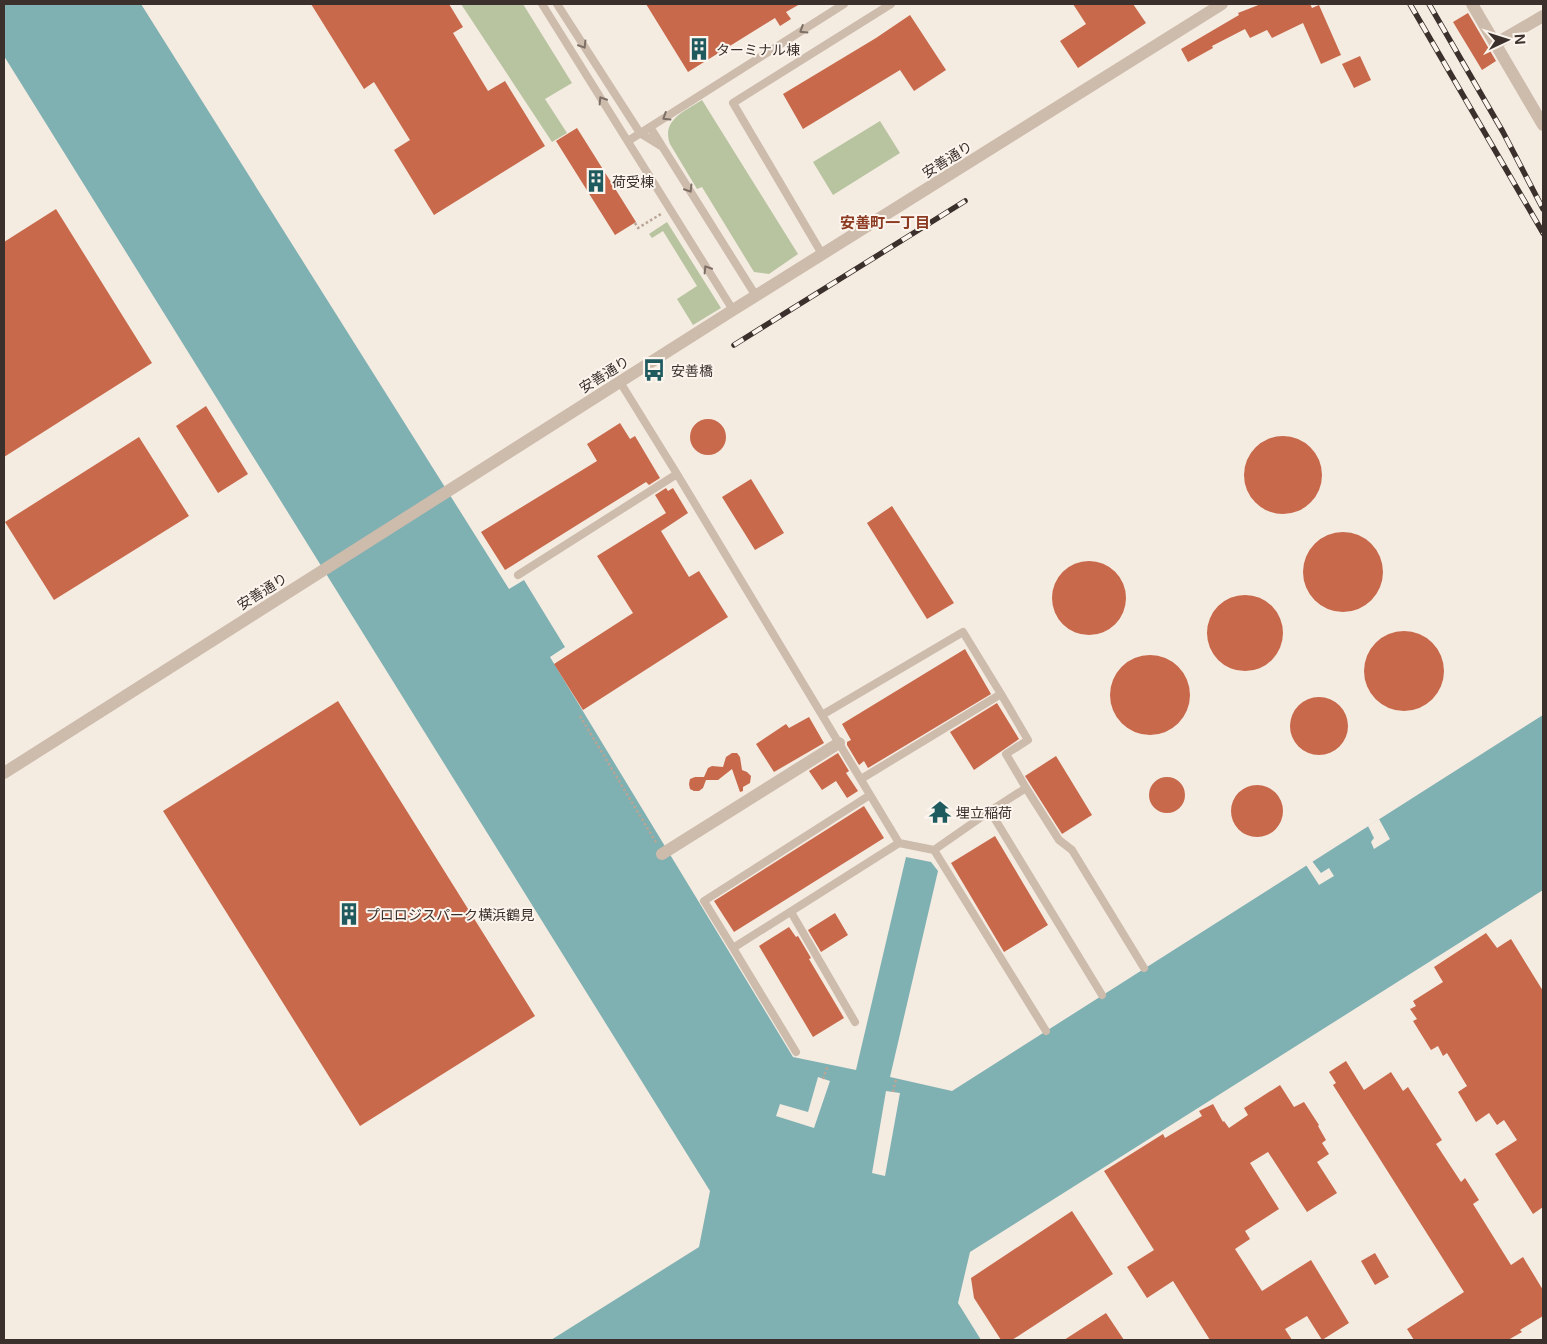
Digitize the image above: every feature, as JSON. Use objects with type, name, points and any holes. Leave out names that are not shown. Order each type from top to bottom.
[{"type":"street","name":"安善通り","points":[[4,773],[733,310],[1222,4]]},
{"type":"street","points":[[1472,4],[1543,126]]},
{"type":"street","points":[[1495,44],[1543,16]]},
{"type":"street","points":[[662,854],[839,743]]},
{"type":"lane","points":[[542,4],[733,310]]},
{"type":"lane","points":[[557,4],[640,133],[664,148]]},
{"type":"lane","points":[[628,141],[844,4]]},
{"type":"lane","points":[[822,254],[733,104],[891,4]]},
{"type":"lane","points":[[650,127],[756,296]]},
{"type":"lane","points":[[620,382],[899,843]]},
{"type":"lane","points":[[518,575],[677,474]]},
{"type":"lane","points":[[822,715],[963,632],[1028,740],[1006,754],[1059,840],[1072,850],[1144,968]]},
{"type":"lane","points":[[861,779],[1001,694]]},
{"type":"lane","points":[[733,948],[899,843],[934,850],[1026,788]]},
{"type":"lane","points":[[796,1052],[704,900],[870,795]]},
{"type":"lane","points":[[990,811],[1102,995]]},
{"type":"lane","points":[[934,850],[1046,1031]]},
{"type":"lane","points":[[792,912],[855,1022]]},
{"type":"path","points":[[635,223],[638,228],[661,214]]},
{"type":"path","points":[[580,716],[662,854]]},
{"type":"path","points":[[823,1079],[828,1064]]},
{"type":"path","points":[[893,1092],[896,1079]]},
{"type":"green space","points":[[461,4],[523,4],[572,83],[545,99],[567,133],[552,142]]},
{"type":"green space","points":[[702,100],[798,254],[769,274],[754,272],[702,187],[697,189],[670,144],[668,136],[672,122],[682,112]]},
{"type":"green space","points":[[880,121],[900,153],[833,195],[813,162]]},
{"type":"green space","points":[[667,222],[721,308],[693,325],[677,299],[697,286],[663,231],[652,238],[649,234]]},
{"type":"water","points":[[4,4],[141,4],[509,589],[524,580],[565,647],[550,657],[793,1057],[856,1070],[906,857],[931,862],[938,871],[890,1077],[952,1091],[1543,715],[1543,890],[970,1252],[958,1303],[981,1340],[551,1340],[699,1247],[710,1191],[4,56]]},
{"type":"pier","points":[[1379,819],[1390,839],[1374,849],[1371,842],[1374,838],[1368,826]]},
{"type":"pier","points":[[1312,861],[1321,873],[1329,868],[1334,876],[1319,885],[1306,865]]},
{"type":"pier","points":[[818,1077],[830,1081],[814,1128],[776,1116],[780,1104],[808,1112]]},
{"type":"pier","points":[[886,1091],[900,1093],[885,1176],[872,1173]]},
{"type":"building","points":[[311,4],[449,4],[463,27],[453,33],[488,91],[505,81],[545,146],[434,215],[394,150],[410,140],[374,82],[364,89]]},
{"type":"building","name":"ターミナル棟","points":[[646,4],[800,4],[786,12],[791,19],[780,26],[775,18],[688,72]]},
{"type":"building","points":[[1073,4],[1133,4],[1146,23],[1078,68],[1060,41],[1086,24]]},
{"type":"building","points":[[1261,4],[1310,4],[1312,8],[1319,5],[1341,55],[1321,64],[1303,23],[1272,38],[1267,30],[1250,38],[1245,29],[1212,46],[1213,48],[1188,62],[1181,49],[1239,15],[1238,13]]},
{"type":"building","points":[[1468,13],[1496,61],[1482,70],[1453,22]]},
{"type":"building","points":[[910,15],[946,70],[914,91],[900,70],[803,129],[783,94],[876,38]]},
{"type":"building","points":[[1360,56],[1371,80],[1354,88],[1342,64]]},
{"type":"building","name":"荷受棟","points":[[577,128],[636,222],[615,235],[556,141]]},
{"type":"building","points":[[56,209],[152,363],[4,457],[4,242]]},
{"type":"building","points":[[206,406],[248,474],[218,493],[176,426]]},
{"type":"building","points":[[708,419],[720,425],[726,437],[720,449],[708,455],[696,449],[690,437],[696,425]]},
{"type":"building","points":[[620,423],[630,439],[635,436],[660,478],[649,485],[646,482],[505,570],[481,532],[597,461],[587,444]]},
{"type":"building","points":[[1275,436],[1291,436],[1305,442],[1316,453],[1322,467],[1322,483],[1316,497],[1305,508],[1291,514],[1275,514],[1261,508],[1250,497],[1244,483],[1244,467],[1250,453],[1261,442]]},
{"type":"building","points":[[139,437],[189,516],[54,600],[5,522]]},
{"type":"building","points":[[751,479],[784,533],[755,550],[722,497]]},
{"type":"building","points":[[666,488],[668,491],[673,488],[688,513],[661,531],[689,577],[699,571],[728,617],[583,710],[554,664],[633,613],[597,556],[666,513],[655,495]]},
{"type":"building","points":[[892,506],[954,603],[927,619],[867,523]]},
{"type":"building","points":[[1343,532],[1358,535],[1371,544],[1380,557],[1383,572],[1380,587],[1371,600],[1358,609],[1343,612],[1328,609],[1315,600],[1306,587],[1303,572],[1306,557],[1315,544],[1328,535]]},
{"type":"building","points":[[1082,561],[1096,561],[1110,567],[1120,577],[1126,591],[1124,612],[1110,629],[1096,635],[1082,635],[1068,629],[1058,619],[1052,605],[1052,591],[1058,577],[1068,567]]},
{"type":"building","points":[[1238,595],[1252,595],[1266,601],[1277,612],[1283,626],[1280,648],[1272,660],[1252,671],[1238,671],[1224,665],[1213,654],[1207,640],[1207,626],[1213,612],[1224,601]]},
{"type":"building","points":[[1404,631],[1419,634],[1432,643],[1441,656],[1444,671],[1441,686],[1432,699],[1419,708],[1404,711],[1389,708],[1376,699],[1367,686],[1364,671],[1367,656],[1376,643],[1389,634]]},
{"type":"building","points":[[965,649],[991,694],[868,768],[864,761],[859,765],[847,745],[847,742],[851,740],[842,724]]},
{"type":"building","points":[[1150,655],[1165,658],[1178,667],[1187,680],[1190,695],[1187,710],[1178,723],[1165,732],[1150,735],[1135,732],[1122,723],[1113,710],[1110,695],[1113,680],[1122,667],[1135,658]]},
{"type":"building","points":[[1313,697],[1325,697],[1335,701],[1344,710],[1348,732],[1340,747],[1325,755],[1313,755],[1303,751],[1294,742],[1290,732],[1290,720],[1294,710],[1303,701]]},
{"type":"building","name":"プロロジスパーク横浜鶴見","points":[[338,701],[535,1016],[360,1126],[163,811]]},
{"type":"building","points":[[997,703],[1019,739],[974,770],[950,732]]},
{"type":"building","points":[[809,717],[824,743],[774,772],[756,744],[786,724],[789,728]]},
{"type":"building","points":[[732,753],[737,753],[740,757],[742,770],[751,776],[750,783],[743,787],[743,791],[740,792],[732,769],[718,780],[706,780],[703,788],[699,791],[690,789],[690,779],[704,777],[708,768],[712,766],[723,767],[726,757]]},
{"type":"building","points":[[838,753],[849,771],[846,773],[858,791],[847,798],[836,781],[822,790],[809,771]]},
{"type":"building","points":[[1056,756],[1092,815],[1062,834],[1025,776]]},
{"type":"building","points":[[1167,777],[1180,782],[1185,795],[1180,808],[1167,813],[1154,808],[1149,795],[1154,782]]},
{"type":"building","points":[[1252,785],[1262,785],[1272,789],[1279,796],[1283,811],[1279,826],[1272,833],[1262,837],[1252,837],[1242,833],[1235,826],[1231,816],[1231,806],[1235,796],[1242,789]]},
{"type":"building","points":[[864,806],[884,838],[734,932],[714,901]]},
{"type":"building","points":[[995,836],[1048,925],[1004,952],[951,863]]},
{"type":"building","points":[[835,913],[848,935],[821,952],[808,930]]},
{"type":"building","points":[[789,927],[796,937],[798,936],[811,958],[809,959],[844,1018],[813,1037],[759,946]]},
{"type":"building","points":[[1486,933],[1497,948],[1511,939],[1543,991],[1543,1207],[1533,1214],[1495,1154],[1517,1140],[1504,1120],[1497,1125],[1489,1113],[1476,1122],[1458,1092],[1467,1086],[1447,1053],[1443,1056],[1438,1046],[1431,1050],[1413,1021],[1417,1019],[1410,1009],[1416,1006],[1413,1001],[1443,982],[1434,967]]},
{"type":"building","points":[[1346,1061],[1364,1090],[1391,1072],[1403,1091],[1408,1087],[1442,1140],[1436,1144],[1461,1182],[1465,1178],[1479,1200],[1473,1204],[1511,1265],[1523,1257],[1543,1290],[1543,1316],[1520,1330],[1522,1332],[1508,1340],[1414,1340],[1407,1329],[1464,1292],[1333,1085],[1336,1083],[1329,1072]]},
{"type":"building","points":[[1280,1085],[1294,1107],[1304,1102],[1319,1125],[1326,1140],[1322,1143],[1329,1154],[1317,1162],[1337,1193],[1307,1212],[1268,1152],[1250,1163],[1279,1209],[1245,1231],[1250,1239],[1235,1249],[1262,1291],[1311,1260],[1349,1323],[1322,1340],[1307,1316],[1285,1329],[1292,1340],[1210,1340],[1173,1281],[1147,1298],[1127,1267],[1154,1250],[1104,1171],[1163,1134],[1165,1138],[1202,1116],[1199,1111],[1213,1104],[1223,1122],[1229,1128],[1248,1115],[1244,1108]]},
{"type":"building","points":[[1072,1211],[1113,1274],[1012,1340],[1001,1340],[974,1298],[971,1278]]},
{"type":"building","points":[[1375,1253],[1389,1277],[1375,1285],[1361,1261]]},
{"type":"building","points":[[1106,1313],[1124,1340],[1064,1340]]},
{"type":"railway","points":[[1410,4],[1543,233]]},
{"type":"railway","points":[[1429,4],[1503,132],[1543,209]]},
{"type":"railway","points":[[734,345],[965,201]]},
{"type":"place","name":"ターミナル棟","points":[[699,49]]},
{"type":"place","name":"荷受棟","points":[[596,181]]},
{"type":"place","name":"安善橋","points":[[654,370]]},
{"type":"place","name":"埋立稲荷","points":[[940,812]]},
{"type":"place","name":"プロロジスパーク横浜鶴見","points":[[349,914]]},
{"type":"district","name":"安善町一丁目","points":[[885,222]]}]
